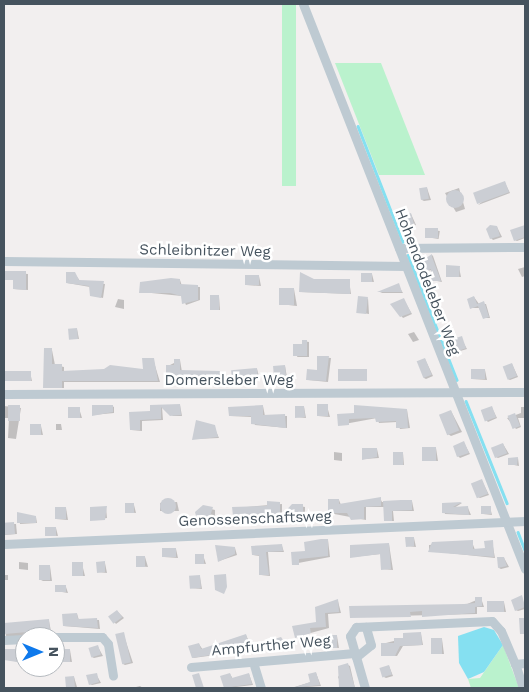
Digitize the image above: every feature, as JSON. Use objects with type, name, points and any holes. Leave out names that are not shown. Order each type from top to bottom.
[{"type":"street","name":"Hohendodeleber Weg","points":[[303,4],[525,569]]},
{"type":"street","points":[[399,248],[525,247]]},
{"type":"street","name":"Schleibnitzer Weg","points":[[4,261],[406,266]]},
{"type":"street","name":"Domersleber Weg","points":[[4,394],[525,392]]},
{"type":"street","name":"Genossenschaftsweg","points":[[4,544],[525,521]]},
{"type":"street","points":[[365,688],[350,636],[356,627],[492,621],[501,631],[523,688]]},
{"type":"street","points":[[355,655],[371,645],[366,627]]},
{"type":"street","points":[[65,637],[102,637],[108,644],[112,676]]},
{"type":"street","name":"Ampfurther Weg","points":[[191,667],[355,655]]},
{"type":"street","points":[[253,662],[261,688]]},
{"type":"street","points":[[515,664],[525,663]]},
{"type":"green space","points":[[282,4],[296,4],[296,186],[282,186]]},
{"type":"green space","points":[[335,63],[381,63],[425,175],[379,175]]},
{"type":"green space","points":[[503,645],[519,688],[471,688],[468,679],[480,678]]},
{"type":"water","points":[[484,627],[494,630],[503,645],[484,672],[468,679],[459,663],[458,636]]},
{"type":"building","points":[[505,181],[509,192],[477,204],[473,193]]},
{"type":"building","points":[[427,187],[429,199],[421,200],[419,188]]},
{"type":"building","points":[[451,190],[459,190],[464,195],[462,206],[451,208],[446,203],[446,195]]},
{"type":"building","points":[[411,213],[414,224],[404,226],[401,216]]},
{"type":"building","points":[[490,225],[497,226],[500,236],[490,239],[486,229]]},
{"type":"building","points":[[525,225],[525,237],[514,241],[510,230]]},
{"type":"building","points":[[425,228],[438,228],[438,238],[425,238]]},
{"type":"building","points":[[432,254],[441,281],[431,281],[431,269],[424,272],[420,262]]},
{"type":"building","points":[[446,265],[460,266],[459,277],[446,277]]},
{"type":"building","points":[[4,271],[26,271],[26,290],[13,289],[13,280],[4,280]]},
{"type":"building","points":[[66,272],[75,272],[79,280],[104,281],[101,298],[90,296],[89,286],[66,283]]},
{"type":"building","points":[[300,272],[314,279],[350,279],[350,294],[299,292]]},
{"type":"building","points":[[361,273],[372,273],[372,282],[361,282]]},
{"type":"building","points":[[245,275],[259,275],[259,285],[245,285]]},
{"type":"building","points":[[171,278],[180,279],[180,284],[198,285],[198,300],[182,304],[181,296],[170,293],[139,293],[140,282]]},
{"type":"building","points":[[399,283],[402,292],[377,292]]},
{"type":"building","points":[[279,288],[294,288],[294,305],[279,305]]},
{"type":"building","points":[[210,295],[219,295],[219,310],[210,310]]},
{"type":"building","points":[[358,296],[368,297],[366,314],[356,313]]},
{"type":"building","points":[[474,296],[477,304],[484,301],[489,317],[483,319],[478,306],[470,309],[467,299]]},
{"type":"building","points":[[404,298],[411,313],[400,317],[390,304]]},
{"type":"building","points":[[77,328],[78,339],[69,340],[68,329]]},
{"type":"building","points":[[462,336],[466,348],[454,352],[450,340]]},
{"type":"building","points":[[302,340],[307,340],[307,356],[293,356],[293,344],[302,344]]},
{"type":"building","points":[[44,348],[52,348],[52,364],[62,364],[62,371],[104,369],[110,365],[143,369],[142,358],[154,358],[158,381],[62,381],[62,388],[43,388]]},
{"type":"building","points":[[317,356],[329,356],[326,381],[306,380],[307,369],[317,370]]},
{"type":"building","points":[[425,358],[432,375],[423,378],[417,361]]},
{"type":"building","points":[[174,359],[180,359],[180,370],[220,371],[220,381],[176,383],[176,375],[166,375],[166,365],[174,365]]},
{"type":"building","points":[[512,363],[517,376],[508,380],[503,367]]},
{"type":"building","points":[[285,365],[286,376],[274,377],[273,366]]},
{"type":"building","points":[[257,368],[258,379],[232,381],[231,370]]},
{"type":"building","points":[[338,369],[367,369],[367,381],[338,381]]},
{"type":"building","points":[[471,369],[485,369],[485,379],[471,379]]},
{"type":"building","points":[[5,371],[31,371],[31,381],[5,381]]},
{"type":"building","points":[[180,404],[181,415],[170,416],[161,407],[161,419],[140,420],[140,430],[130,430],[129,412],[150,411],[150,405]]},
{"type":"building","points":[[317,404],[328,404],[328,416],[317,416]]},
{"type":"building","points":[[8,405],[20,405],[20,421],[8,421]]},
{"type":"building","points":[[92,405],[113,405],[113,412],[92,416]]},
{"type":"building","points":[[263,405],[263,415],[285,414],[286,428],[251,424],[251,416],[229,416],[228,407]]},
{"type":"building","points":[[354,405],[407,409],[408,428],[396,428],[396,421],[376,422],[375,418],[349,419],[349,425],[338,426],[337,414],[354,413]]},
{"type":"building","points":[[295,406],[304,406],[305,417],[295,418]]},
{"type":"building","points":[[492,406],[496,417],[485,421],[481,410]]},
{"type":"building","points":[[68,407],[80,407],[80,418],[68,418]]},
{"type":"building","points":[[451,410],[459,430],[447,435],[439,415]]},
{"type":"building","points":[[515,413],[520,426],[513,429],[508,416]]},
{"type":"building","points":[[196,420],[215,425],[218,437],[192,440]]},
{"type":"building","points":[[30,424],[41,424],[41,435],[30,435]]},
{"type":"building","points":[[464,441],[469,453],[457,457],[453,446]]},
{"type":"building","points":[[503,443],[507,453],[495,458],[491,448]]},
{"type":"building","points":[[422,447],[436,447],[436,461],[422,461]]},
{"type":"building","points":[[362,448],[377,448],[377,457],[362,460]]},
{"type":"building","points":[[393,452],[403,452],[403,465],[393,465]]},
{"type":"building","points":[[518,457],[517,465],[508,465],[508,458]]},
{"type":"building","points":[[482,479],[488,494],[477,498],[471,483]]},
{"type":"building","points":[[381,497],[381,506],[364,507],[364,519],[351,520],[347,513],[328,513],[328,499],[339,499],[339,504]]},
{"type":"building","points":[[168,498],[176,506],[168,514],[160,506]]},
{"type":"building","points":[[412,500],[412,510],[392,511],[392,521],[384,521],[383,501]]},
{"type":"building","points":[[267,501],[280,502],[280,518],[239,522],[239,516],[233,516],[232,507],[267,506]]},
{"type":"building","points":[[462,502],[453,507],[468,506],[469,515],[442,513],[442,503]]},
{"type":"building","points":[[125,503],[134,503],[134,513],[125,513]]},
{"type":"building","points":[[292,504],[303,504],[303,513],[283,514]]},
{"type":"building","points":[[203,505],[213,507],[208,523],[198,524],[195,512]]},
{"type":"building","points":[[107,506],[105,520],[90,521],[90,507]]},
{"type":"building","points":[[481,506],[491,506],[491,514],[481,514]]},
{"type":"building","points":[[55,507],[66,507],[66,519],[55,519]]},
{"type":"building","points":[[17,512],[36,516],[36,523],[17,523]]},
{"type":"building","points":[[14,522],[15,534],[5,535],[4,523]]},
{"type":"building","points":[[45,527],[56,527],[56,536],[45,536]]},
{"type":"building","points":[[405,537],[414,537],[414,546],[406,547]]},
{"type":"building","points":[[328,539],[328,556],[299,559],[299,565],[292,565],[291,552],[305,551],[304,542]]},
{"type":"building","points":[[473,540],[473,549],[485,548],[484,541],[493,540],[494,557],[428,552],[432,542]]},
{"type":"building","points":[[389,543],[391,569],[381,570],[380,554],[350,558],[350,545]]},
{"type":"building","points":[[282,544],[283,551],[266,552],[269,575],[259,575],[259,555],[252,555],[251,546]]},
{"type":"building","points":[[215,545],[235,547],[235,554],[218,562]]},
{"type":"building","points":[[162,548],[176,548],[176,557],[162,557]]},
{"type":"building","points":[[195,554],[204,554],[204,564],[195,564]]},
{"type":"building","points":[[136,556],[145,556],[145,567],[136,567]]},
{"type":"building","points":[[497,557],[504,557],[507,566],[498,568]]},
{"type":"building","points":[[105,561],[105,572],[97,573],[96,562]]},
{"type":"building","points":[[72,562],[83,562],[83,576],[72,576]]},
{"type":"building","points":[[39,565],[50,565],[50,580],[39,580]]},
{"type":"building","points":[[226,574],[227,587],[224,594],[215,590],[214,575]]},
{"type":"building","points":[[200,575],[201,588],[190,589],[189,576]]},
{"type":"building","points":[[55,585],[66,585],[66,592],[55,592]]},
{"type":"building","points":[[522,595],[525,607],[515,611],[511,600]]},
{"type":"building","points":[[475,597],[482,597],[482,606],[475,607],[475,613],[422,617],[422,611],[410,612],[411,617],[350,618],[349,606],[464,604],[475,603]]},
{"type":"building","points":[[338,599],[339,612],[325,613],[326,627],[310,628],[311,633],[295,638],[292,626],[316,622],[315,607]]},
{"type":"building","points":[[487,601],[504,601],[504,612],[487,612]]},
{"type":"building","points":[[117,610],[122,617],[113,624],[108,616]]},
{"type":"building","points":[[77,613],[78,619],[97,618],[98,628],[63,626],[62,614]]},
{"type":"building","points":[[519,618],[525,618],[525,634],[520,634]]},
{"type":"building","points":[[49,619],[50,627],[15,627],[15,633],[5,634],[4,623]]},
{"type":"building","points":[[124,632],[131,662],[122,664],[115,634]]},
{"type":"building","points":[[421,632],[422,645],[400,646],[395,656],[381,656],[381,643],[394,643],[394,638],[403,638],[403,633]]},
{"type":"building","points":[[246,634],[250,649],[192,658],[188,646],[199,643],[201,649]]},
{"type":"building","points":[[325,635],[337,635],[337,648],[325,648]]},
{"type":"building","points":[[281,637],[288,647],[275,651],[271,640]]},
{"type":"building","points":[[431,638],[442,638],[442,654],[431,654]]},
{"type":"building","points":[[98,645],[101,655],[91,657],[88,648]]},
{"type":"building","points":[[4,649],[15,649],[15,662],[4,660]]},
{"type":"building","points":[[65,649],[70,649],[70,662],[65,662]]},
{"type":"building","points":[[348,663],[355,688],[339,688],[338,666]]},
{"type":"building","points":[[389,665],[392,675],[382,677],[379,668]]},
{"type":"building","points":[[316,672],[320,685],[293,688],[310,682],[308,674]]},
{"type":"building","points":[[97,673],[99,682],[89,685],[86,675]]},
{"type":"building","points":[[199,673],[204,688],[196,688],[192,675]]},
{"type":"building","points":[[230,673],[232,678],[249,673],[252,684],[224,688],[220,676]]},
{"type":"building","points":[[74,676],[75,687],[66,688],[65,677]]},
{"type":"waterway","points":[[358,126],[403,242]]},
{"type":"waterway","points":[[408,255],[457,380]]},
{"type":"waterway","points":[[466,401],[507,503]]},
{"type":"waterway","points":[[518,532],[525,550]]}]
